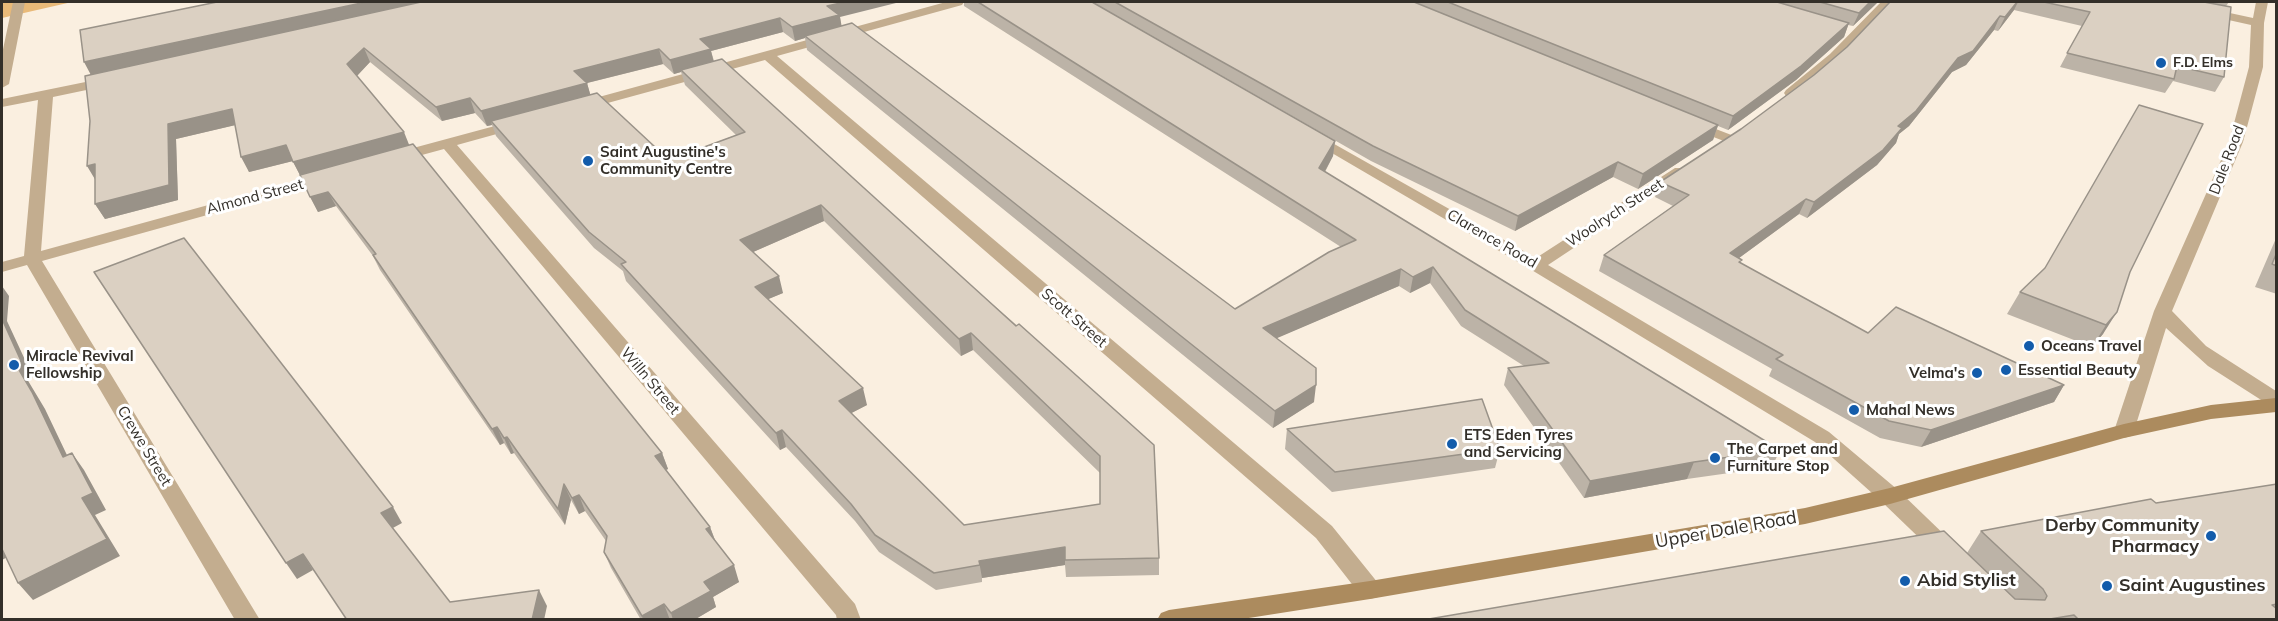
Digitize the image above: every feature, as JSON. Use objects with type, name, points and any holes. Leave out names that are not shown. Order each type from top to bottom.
[{"type":"street","points":[[2,84],[19,2]]},
{"type":"street","points":[[573,109],[958,2]]},
{"type":"street","points":[[1775,105],[1834,57],[1851,33],[1887,2]]},
{"type":"street","points":[[2165,2],[2258,23]]},
{"type":"street","name":"Dale Road","points":[[2124,431],[2163,311],[2236,142],[2256,67],[2258,23],[2262,2]]},
{"type":"street","name":"Scott Street","points":[[768,55],[1324,532],[1370,590]]},
{"type":"street","points":[[2,103],[126,77]]},
{"type":"street","points":[[32,259],[46,95]]},
{"type":"street","points":[[378,163],[527,121]]},
{"type":"street","points":[[1685,121],[1734,136],[1710,151]]},
{"type":"street","name":"Clarence Road","points":[[1298,127],[1536,265],[1822,437],[1890,496],[1958,562]]},
{"type":"street","name":"Willn Street","points":[[447,143],[847,611],[849,620]]},
{"type":"street","name":"Woolrych Street","points":[[1536,265],[1691,164]]},
{"type":"street","name":"Almond Street","points":[[2,267],[343,172]]},
{"type":"street","name":"Crewe Street","points":[[32,259],[248,620]]},
{"type":"street","points":[[2163,311],[2176,330],[2198,349],[2277,400]]},
{"type":"street","name":"Upper Dale Road","points":[[1183,619],[1370,590],[1804,516],[1890,496],[2124,431],[2211,412],[2277,405]]},
{"type":"shaded area","points":[[2,2],[72,2],[2,18]]},
{"type":"building","points":[[217,2],[366,2],[84,62],[80,30]]},
{"type":"building","points":[[421,2],[845,2],[827,6],[839,15],[792,27],[780,18],[700,39],[711,49],[670,60],[659,49],[574,71],[587,83],[481,111],[470,98],[436,107],[364,48],[347,64],[404,132],[293,162],[286,145],[241,157],[232,109],[168,124],[169,185],[95,204],[95,164],[87,166],[90,121],[85,76]]},
{"type":"building","points":[[978,2],[1092,2],[1335,141],[1319,168],[1780,450],[1694,462],[1590,481],[1508,368],[1549,363],[1465,310],[1433,267],[1413,277],[1401,269],[1263,328],[1316,368],[1316,385],[1275,411],[805,36],[852,23],[1235,309],[1329,252],[1356,240]]},
{"type":"building","points":[[1115,2],[1414,2],[1718,125],[1643,174],[1618,162],[1518,216],[1373,146]]},
{"type":"building","points":[[1448,2],[1777,2],[1849,23],[1801,66],[1733,116]]},
{"type":"building","points":[[1820,2],[1870,2],[1859,13]]},
{"type":"building","points":[[1890,2],[2017,2],[2005,17],[2000,16],[1973,51],[1958,58],[1916,111],[1898,126],[1902,128],[1883,150],[1814,202],[1806,199],[1730,253],[1742,260],[1739,262],[1868,333],[1896,307],[2064,385],[1931,430],[1889,421],[1776,359],[1783,355],[1604,255],[1689,195],[1660,182],[1741,129],[1814,75],[1847,47]]},
{"type":"building","points":[[2044,2],[2204,2],[2231,7],[2224,77],[2177,66],[2174,79],[2067,53],[2090,12]]},
{"type":"building","points":[[722,59],[1016,326],[1019,324],[1154,445],[1159,558],[1065,560],[1065,547],[979,561],[980,565],[934,573],[875,535],[851,504],[782,430],[776,433],[621,264],[626,262],[589,232],[491,121],[597,93],[669,160],[745,132],[681,70]],"holes":[[[821,205],[959,339],[971,333],[1100,456],[1100,504],[964,525],[839,401],[863,388],[755,287],[779,276],[740,240]]]},
{"type":"building","points":[[2139,105],[2203,124],[2130,272],[2117,312],[2106,325],[2020,292],[2045,268]]},
{"type":"building","points":[[413,144],[662,453],[655,456],[710,527],[706,529],[734,565],[704,582],[711,591],[671,613],[664,604],[642,616],[604,552],[607,536],[579,495],[572,498],[564,484],[558,509],[507,437],[504,438],[497,427],[492,429],[373,255],[376,254],[328,192],[310,197],[300,175]]},
{"type":"building","points":[[184,238],[393,507],[381,513],[450,602],[539,590],[532,620],[347,620],[303,554],[286,563],[94,272]]},
{"type":"building","points":[[2277,252],[2277,266],[2272,264]]},
{"type":"building","points":[[2,319],[21,361],[15,363],[32,392],[63,457],[72,453],[93,493],[82,498],[107,539],[18,583],[2,549]]},
{"type":"building","points":[[1482,399],[1500,449],[1335,472],[1287,429]]},
{"type":"building","points":[[2277,484],[2277,604],[2272,605],[2277,609],[2277,620],[2079,620],[2074,615],[2044,620],[1423,620],[1944,531],[2015,599],[2045,600],[2047,596],[2043,589],[1981,531],[2151,499],[2156,503]]},
{"type":"place","name":"F.D. Elms","points":[[2161,63]]},
{"type":"place","name":"Saint Augustine's Community Centre","points":[[588,161]]},
{"type":"place","name":"Oceans Travel","points":[[2029,346]]},
{"type":"place","name":"Miracle Revival Fellowship","points":[[14,365]]},
{"type":"place","name":"Essential Beauty","points":[[2006,370]]},
{"type":"place","name":"Velma's","points":[[1977,373]]},
{"type":"place","name":"Mahal News","points":[[1854,410]]},
{"type":"place","name":"ETS Eden Tyres and Servicing","points":[[1452,444]]},
{"type":"place","name":"The Carpet and Furniture Stop","points":[[1715,458]]},
{"type":"place","name":"Derby Community Pharmacy","points":[[2211,536]]},
{"type":"place","name":"Abid Stylist","points":[[1905,581]]},
{"type":"place","name":"Saint Augustines","points":[[2107,586]]}]
